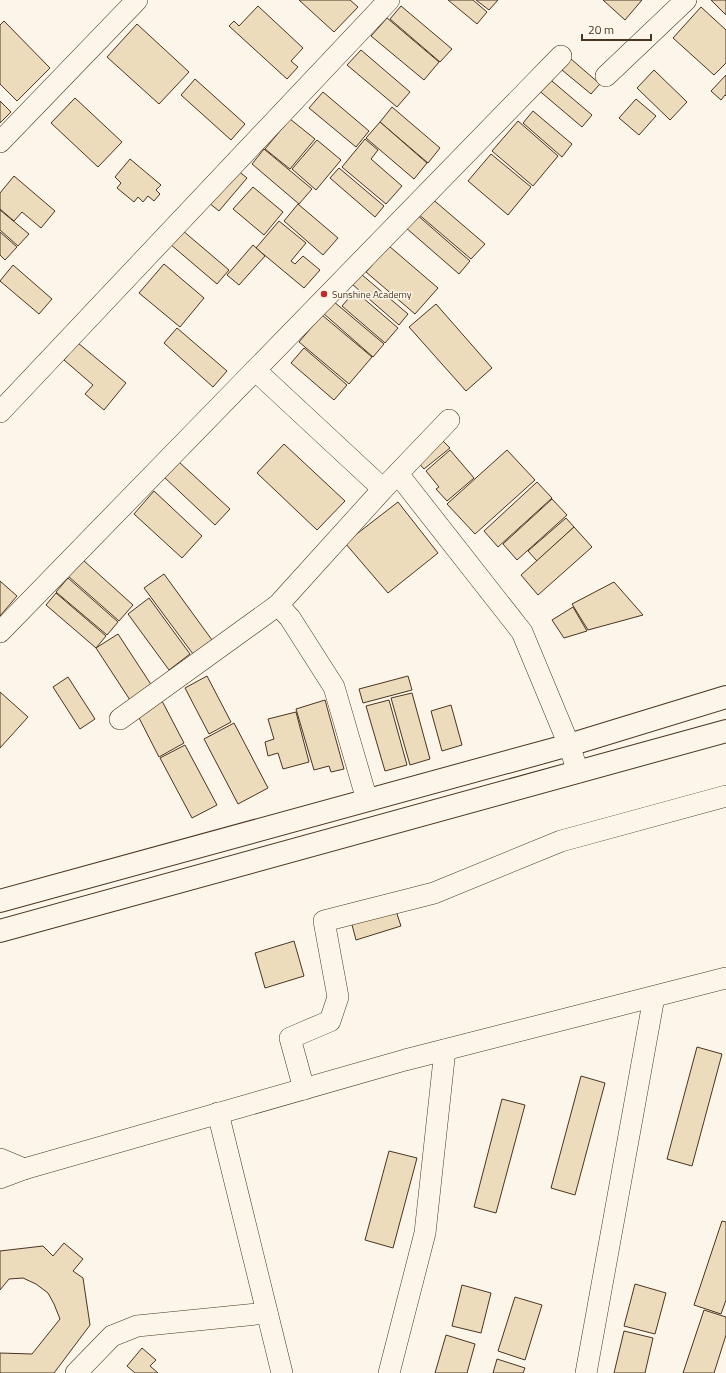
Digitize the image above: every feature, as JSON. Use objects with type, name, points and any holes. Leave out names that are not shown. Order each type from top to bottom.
[{"type":"street","points":[[0,142],[137,0]]},
{"type":"street","points":[[0,412],[389,0]]},
{"type":"street","points":[[606,76],[686,0]]},
{"type":"street","points":[[0,632],[561,56]]},
{"type":"street","points":[[255,370],[383,490]]},
{"type":"street","points":[[120,719],[278,605],[449,420]]},
{"type":"street","points":[[398,474],[522,632],[569,744],[578,772]]},
{"type":"street","points":[[278,605],[290,618],[334,687],[367,800]]},
{"type":"street","points":[[0,901],[569,744],[726,698]]},
{"type":"street","points":[[0,931],[726,731]]},
{"type":"street","points":[[304,1089],[290,1038],[330,1021],[338,997],[324,921],[434,892],[561,841],[726,796]]},
{"type":"street","points":[[0,1178],[24,1169],[218,1113],[445,1050],[726,978]]},
{"type":"street","points":[[586,1373],[654,997]]},
{"type":"street","points":[[389,1373],[425,1233],[445,1050]]},
{"type":"street","points":[[218,1113],[282,1373]]},
{"type":"street","points":[[0,1159],[24,1169]]},
{"type":"street","points":[[76,1373],[112,1336],[137,1326],[267,1313]]},
{"type":"building","points":[[299,0],[350,0],[358,7],[334,32]]},
{"type":"building","points":[[448,0],[473,0],[487,12],[477,24]]},
{"type":"building","points":[[476,0],[498,0],[489,10]]},
{"type":"building","points":[[603,0],[642,0],[625,20]]},
{"type":"building","points":[[711,0],[726,0],[726,15]]},
{"type":"building","points":[[258,6],[303,48],[291,61],[298,67],[287,79],[229,26],[234,21],[239,26]]},
{"type":"building","points":[[401,6],[452,49],[440,62],[390,19]]},
{"type":"building","points":[[701,7],[726,30],[726,63],[714,75],[673,38]]},
{"type":"building","points":[[387,18],[439,62],[424,80],[371,36]]},
{"type":"building","points":[[4,21],[50,68],[17,101],[0,84],[0,25]]},
{"type":"building","points":[[137,24],[189,72],[159,104],[107,57]]},
{"type":"building","points":[[361,50],[410,92],[397,107],[347,65]]},
{"type":"building","points":[[571,59],[600,84],[591,94],[562,70]]},
{"type":"building","points":[[654,70],[687,102],[670,120],[637,88]]},
{"type":"building","points":[[726,75],[726,96],[725,95],[721,100],[711,91]]},
{"type":"building","points":[[546,76],[592,115],[582,127],[536,88]]},
{"type":"building","points":[[195,79],[245,124],[231,140],[181,95]]},
{"type":"building","points":[[323,92],[369,131],[356,147],[309,108]]},
{"type":"building","points":[[75,98],[122,142],[98,167],[51,123]]},
{"type":"building","points":[[636,99],[656,116],[639,135],[619,118]]},
{"type":"building","points":[[0,101],[11,112],[0,123]]},
{"type":"building","points":[[392,107],[440,148],[428,163],[380,122]]},
{"type":"building","points":[[533,111],[572,144],[562,157],[523,123]]},
{"type":"building","points":[[290,119],[315,139],[290,169],[265,149]]},
{"type":"building","points":[[518,121],[558,156],[533,186],[492,151]]},
{"type":"building","points":[[380,122],[427,163],[414,179],[366,138]]},
{"type":"building","points":[[365,139],[378,150],[371,159],[402,186],[386,204],[342,167]]},
{"type":"building","points":[[317,140],[341,160],[316,190],[292,169]]},
{"type":"building","points":[[264,149],[312,189],[299,204],[252,164]]},
{"type":"building","points":[[491,154],[531,187],[508,215],[468,181]]},
{"type":"building","points":[[130,159],[161,185],[156,190],[160,194],[154,201],[148,196],[143,202],[138,197],[134,202],[117,188],[121,183],[115,177]]},
{"type":"building","points":[[339,168],[384,206],[375,217],[330,178]]},
{"type":"building","points":[[237,170],[247,178],[219,211],[209,203]]},
{"type":"building","points":[[14,176],[55,211],[41,228],[22,212],[14,221],[0,209],[0,193]]},
{"type":"building","points":[[253,187],[283,212],[264,235],[233,209]]},
{"type":"building","points":[[430,197],[485,244],[471,259],[417,213]]},
{"type":"building","points":[[298,204],[338,238],[323,255],[284,221]]},
{"type":"building","points":[[0,210],[29,234],[18,246],[0,230]]},
{"type":"building","points":[[416,214],[470,261],[459,274],[405,227]]},
{"type":"building","points":[[279,221],[306,243],[291,261],[295,264],[303,256],[320,270],[304,288],[256,248]]},
{"type":"building","points":[[182,230],[229,270],[217,284],[170,244]]},
{"type":"building","points":[[0,232],[17,247],[5,260],[0,255]]},
{"type":"building","points":[[253,245],[265,256],[239,285],[227,275]]},
{"type":"building","points":[[389,246],[438,288],[415,314],[366,272]]},
{"type":"building","points":[[164,264],[204,298],[180,327],[139,293]]},
{"type":"building","points":[[13,265],[52,299],[39,314],[0,281]]},
{"type":"building","points":[[361,274],[408,314],[399,325],[352,284]]},
{"type":"building","points":[[355,291],[398,328],[385,343],[342,306]]},
{"type":"building","points":[[333,301],[384,344],[373,357],[323,313]]},
{"type":"building","points":[[436,304],[492,368],[466,391],[409,327]]},
{"type":"building","points":[[322,315],[372,357],[349,384],[299,342]]},
{"type":"building","points":[[177,328],[227,371],[213,387],[164,343]]},
{"type":"building","points":[[78,343],[126,383],[104,410],[85,394],[93,385],[64,360]]},
{"type":"building","points":[[304,348],[347,385],[334,400],[291,363]]},
{"type":"building","points":[[441,439],[450,448],[424,469],[416,460]]},
{"type":"building","points":[[284,444],[345,501],[317,530],[257,473]]},
{"type":"building","points":[[450,450],[474,478],[447,501],[436,489],[439,487],[426,471]]},
{"type":"building","points":[[507,450],[535,480],[475,534],[447,504]]},
{"type":"building","points":[[179,462],[230,509],[215,525],[164,477]]},
{"type":"building","points":[[537,482],[552,498],[498,547],[484,531]]},
{"type":"building","points":[[154,491],[202,536],[182,558],[134,514]]},
{"type":"building","points":[[552,499],[567,515],[517,560],[503,544]]},
{"type":"building","points":[[398,502],[438,553],[388,593],[345,543]]},
{"type":"building","points":[[566,518],[574,527],[537,561],[528,551]]},
{"type":"building","points":[[574,527],[592,547],[538,595],[521,575]]},
{"type":"building","points":[[83,560],[133,605],[119,621],[68,576]]},
{"type":"building","points":[[164,574],[212,640],[193,654],[144,588]]},
{"type":"building","points":[[68,578],[118,622],[107,635],[56,592]]},
{"type":"building","points":[[0,581],[17,596],[0,616]]},
{"type":"building","points":[[614,582],[643,615],[588,630],[572,604]]},
{"type":"building","points":[[56,593],[106,636],[96,648],[46,605]]},
{"type":"building","points":[[149,598],[190,654],[169,670],[128,614]]},
{"type":"building","points":[[573,607],[587,631],[564,638],[552,620]]},
{"type":"building","points":[[118,634],[152,686],[130,700],[96,648]]},
{"type":"building","points":[[207,676],[231,722],[209,734],[185,688]]},
{"type":"building","points":[[408,676],[412,690],[363,703],[359,689]]},
{"type":"building","points":[[68,677],[95,719],[80,729],[53,687]]},
{"type":"building","points":[[0,692],[28,717],[0,748]]},
{"type":"building","points":[[412,693],[430,759],[410,765],[391,698]]},
{"type":"building","points":[[161,699],[184,743],[159,757],[136,712]]},
{"type":"building","points":[[325,700],[344,769],[331,772],[329,766],[314,770],[296,709]]},
{"type":"building","points":[[389,700],[407,765],[385,771],[366,706]]},
{"type":"building","points":[[451,705],[462,745],[442,751],[431,711]]},
{"type":"building","points":[[296,712],[309,762],[283,769],[278,753],[268,756],[265,742],[274,739],[268,719]]},
{"type":"building","points":[[234,723],[268,788],[238,804],[204,739]]},
{"type":"building","points":[[185,745],[217,805],[192,818],[160,758]]},
{"type":"building","points":[[395,908],[401,926],[356,940],[351,921]]},
{"type":"building","points":[[294,941],[304,976],[265,988],[255,953]]},
{"type":"building","points":[[697,1047],[722,1054],[692,1166],[667,1159]]},
{"type":"building","points":[[581,1076],[605,1083],[575,1195],[551,1188]]},
{"type":"building","points":[[502,1099],[525,1105],[496,1213],[474,1207]]},
{"type":"building","points":[[389,1151],[417,1158],[393,1248],[365,1240]]},
{"type":"building","points":[[722,1221],[726,1222],[726,1300],[721,1314],[694,1305]]},
{"type":"building","points":[[64,1243],[83,1259],[73,1271],[83,1278],[90,1325],[54,1373],[0,1373],[0,1353],[32,1354],[60,1319],[48,1293],[36,1284],[23,1278],[9,1279],[0,1290],[0,1251],[43,1246],[53,1256]]},
{"type":"building","points":[[635,1284],[666,1293],[655,1334],[624,1326]]},
{"type":"building","points":[[462,1285],[491,1293],[481,1333],[452,1326]]},
{"type":"building","points":[[515,1297],[542,1305],[525,1360],[498,1351]]},
{"type":"building","points":[[704,1310],[726,1317],[726,1335],[714,1373],[683,1373]]},
{"type":"building","points":[[624,1331],[653,1338],[645,1373],[614,1373]]},
{"type":"building","points":[[446,1335],[475,1344],[467,1373],[435,1373]]},
{"type":"building","points":[[142,1348],[156,1360],[150,1366],[158,1373],[135,1373],[127,1366]]},
{"type":"building","points":[[497,1359],[525,1368],[523,1373],[493,1373]]},
{"type":"place","name":"Sunshine Academy","points":[[324,294]]}]
